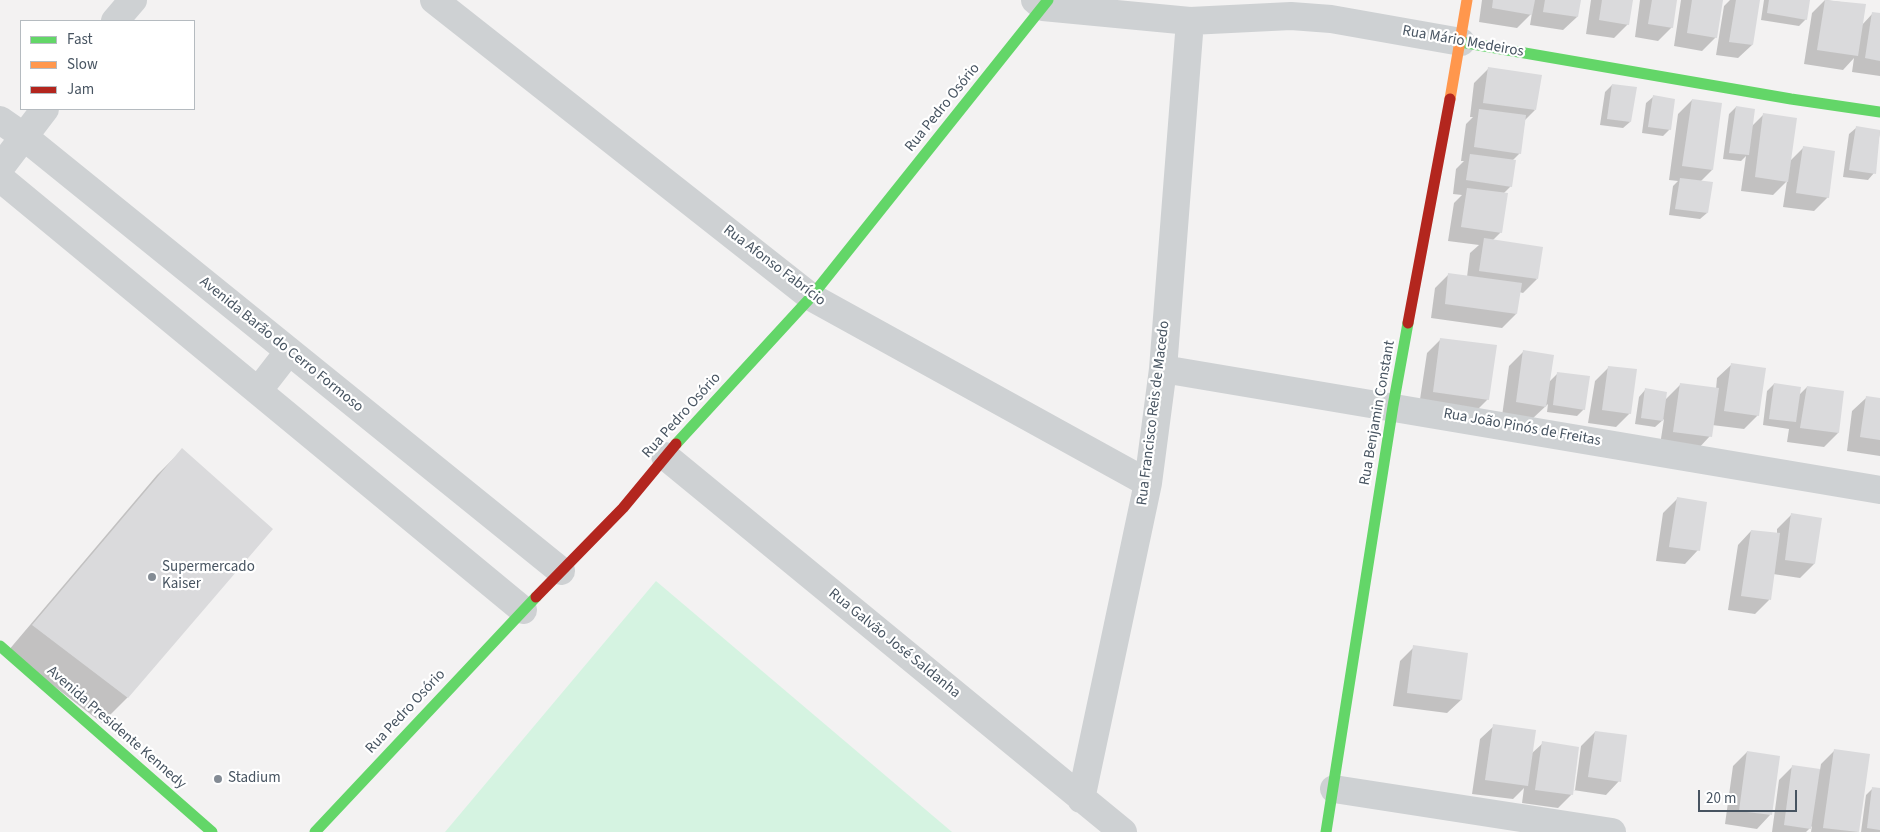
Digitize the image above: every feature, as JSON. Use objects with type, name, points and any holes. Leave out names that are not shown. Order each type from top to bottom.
[{"type":"street","points":[[117,20],[133,0]]},
{"type":"street","name":"Rua Afonso Fabrício","points":[[434,0],[811,298],[1148,482]]},
{"type":"street","name":"Rua Benjamin Constant","points":[[1326,832],[1393,406],[1461,42],[1467,0]]},
{"type":"street","name":"Rua Pedro Osório","points":[[315,832],[523,610],[623,508],[665,456],[811,298],[1042,2]]},
{"type":"street","name":"Rua Mário Medeiros","points":[[1042,2],[1190,22],[1291,16],[1331,19],[1782,98],[1880,112]]},
{"type":"street","name":"Rua Francisco Reis de Macedo","points":[[1081,799],[1148,482],[1163,369],[1190,22]]},
{"type":"street","points":[[0,168],[44,110]]},
{"type":"street","name":"Avenida Barão do Cerro Formoso","points":[[0,120],[23,136],[561,571]]},
{"type":"street","points":[[0,178],[523,610]]},
{"type":"street","points":[[258,391],[289,351]]},
{"type":"street","name":"Rua João Pinós de Freitas","points":[[1163,369],[1393,406],[1880,490]]},
{"type":"street","name":"Rua Galvão José Saldanha","points":[[665,456],[1123,832]]},
{"type":"street","name":"Avenida Presidente Kennedy","points":[[0,646],[212,832]]},
{"type":"street","points":[[1334,789],[1612,832]]},
{"type":"green space","points":[[656,581],[952,832],[445,832]]},
{"type":"building","points":[[1493,0],[1535,0],[1532,15],[1492,8]]},
{"type":"building","points":[[1545,0],[1581,0],[1578,17],[1543,12]]},
{"type":"building","points":[[1602,0],[1633,0],[1629,25],[1599,20]]},
{"type":"building","points":[[1652,0],[1677,0],[1673,28],[1648,24]]},
{"type":"building","points":[[1692,0],[1723,0],[1717,38],[1687,33]]},
{"type":"building","points":[[1736,0],[1760,0],[1753,45],[1729,42]]},
{"type":"building","points":[[1769,0],[1810,0],[1807,20],[1767,13]]},
{"type":"building","points":[[1825,0],[1866,4],[1858,56],[1817,50]]},
{"type":"building","points":[[1872,12],[1880,13],[1880,61],[1865,58]]},
{"type":"building","points":[[1488,67],[1542,75],[1536,110],[1483,103]]},
{"type":"building","points":[[1612,84],[1637,87],[1631,122],[1607,119]]},
{"type":"building","points":[[1653,95],[1675,99],[1671,130],[1648,127]]},
{"type":"building","points":[[1692,99],[1722,103],[1713,170],[1682,166]]},
{"type":"building","points":[[1736,106],[1755,109],[1749,155],[1729,153]]},
{"type":"building","points":[[1479,109],[1526,115],[1521,154],[1474,147]]},
{"type":"building","points":[[1763,113],[1797,118],[1788,182],[1755,177]]},
{"type":"building","points":[[1856,126],[1880,130],[1876,174],[1849,170]]},
{"type":"building","points":[[1803,146],[1835,151],[1829,198],[1796,193]]},
{"type":"building","points":[[1470,154],[1516,160],[1512,187],[1466,180]]},
{"type":"building","points":[[1680,178],[1713,182],[1708,213],[1675,209]]},
{"type":"building","points":[[1467,188],[1508,193],[1502,233],[1461,227]]},
{"type":"building","points":[[1484,238],[1543,247],[1538,279],[1479,271]]},
{"type":"building","points":[[1448,273],[1522,283],[1517,314],[1445,304]]},
{"type":"building","points":[[1440,338],[1497,345],[1489,400],[1433,392]]},
{"type":"building","points":[[1523,350],[1554,355],[1546,407],[1516,402]]},
{"type":"building","points":[[1731,363],[1766,368],[1759,416],[1724,411]]},
{"type":"building","points":[[1608,366],[1637,369],[1631,414],[1602,410]]},
{"type":"building","points":[[1557,372],[1590,376],[1585,410],[1553,405]]},
{"type":"building","points":[[1680,383],[1719,388],[1712,437],[1673,432]]},
{"type":"building","points":[[1774,383],[1801,387],[1796,422],[1769,419]]},
{"type":"building","points":[[1807,386],[1844,391],[1839,433],[1800,428]]},
{"type":"building","points":[[1645,388],[1667,392],[1663,421],[1641,418]]},
{"type":"building","points":[[1866,396],[1880,398],[1880,440],[1860,437]]},
{"type":"building","name":"Supermercado Kaiser","points":[[182,448],[273,529],[128,698],[32,625]]},
{"type":"building","points":[[1677,497],[1707,502],[1700,551],[1669,547]]},
{"type":"building","points":[[1791,513],[1822,518],[1815,564],[1785,560]]},
{"type":"building","points":[[1751,530],[1780,533],[1771,600],[1741,596]]},
{"type":"building","points":[[1413,645],[1468,653],[1462,700],[1407,693]]},
{"type":"building","points":[[1493,724],[1536,730],[1528,786],[1485,780]]},
{"type":"building","points":[[1595,731],[1627,735],[1621,782],[1588,777]]},
{"type":"building","points":[[1542,741],[1579,747],[1573,795],[1535,790]]},
{"type":"building","points":[[1834,749],[1870,754],[1859,832],[1823,828]]},
{"type":"building","points":[[1747,751],[1780,756],[1772,815],[1739,811]]},
{"type":"building","points":[[1792,765],[1820,769],[1811,829],[1784,825]]},
{"type":"building","points":[[1872,787],[1880,788],[1880,830],[1867,828]]},
{"type":"traffic: fast","points":[[676,444],[811,297],[1048,0]]},
{"type":"traffic: fast","points":[[1461,42],[1791,99],[1880,112]]},
{"type":"traffic: fast","points":[[1326,832],[1393,406],[1408,323]]},
{"type":"traffic: fast","points":[[315,832],[536,597]]},
{"type":"traffic: fast","points":[[0,646],[212,832]]},
{"type":"traffic: slow","points":[[1450,99],[1467,0]]},
{"type":"traffic: jam","points":[[1408,323],[1450,99]]},
{"type":"traffic: jam","points":[[536,597],[623,508],[676,444]]},
{"type":"place","name":"Supermercado Kaiser","points":[[152,577]]},
{"type":"place","name":"Stadium","points":[[218,779]]}]
